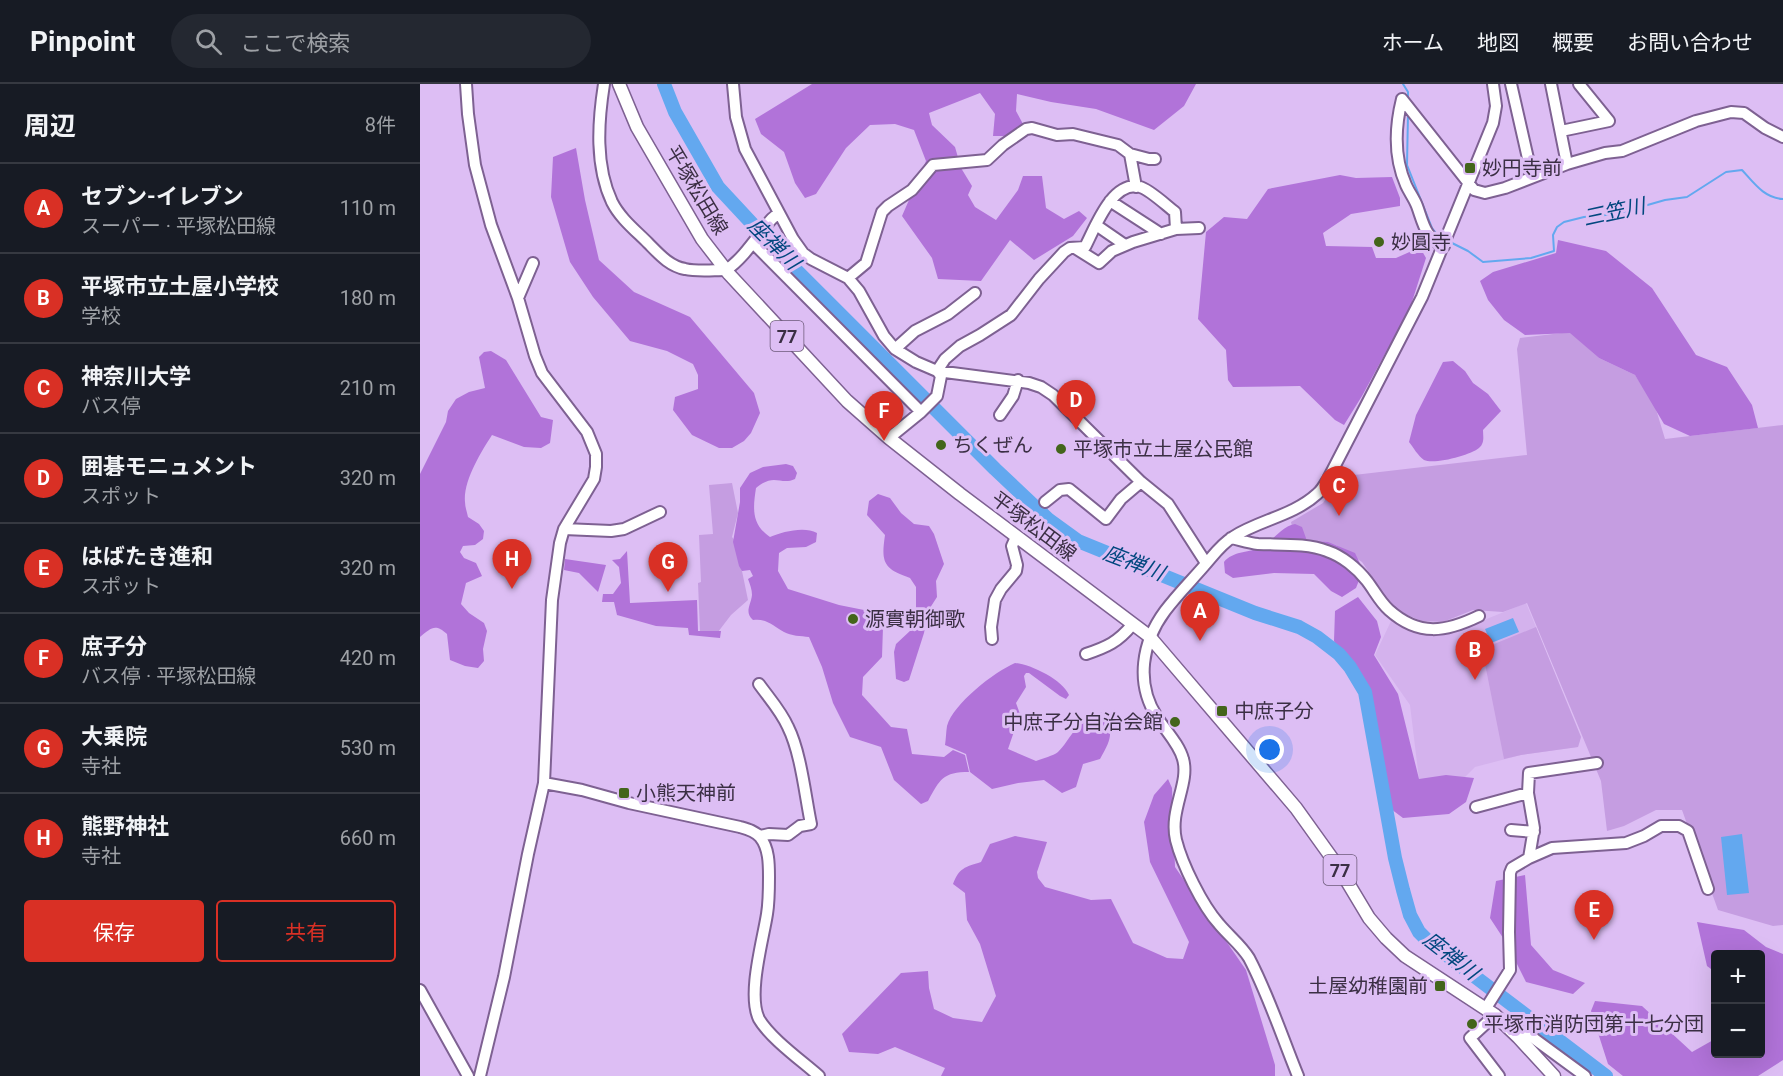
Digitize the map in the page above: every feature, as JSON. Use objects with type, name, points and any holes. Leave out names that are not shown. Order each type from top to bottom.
[{"type":"main road","name":"平塚松田線","points":[[619,84],[637,127],[702,238],[726,270],[847,401],[890,438],[1016,537],[1149,636],[1296,808],[1334,860],[1369,918],[1386,938],[1405,956],[1491,1012],[1518,1036],[1553,1076]]},
{"type":"street","points":[[466,84],[475,165],[491,225],[518,298],[535,356],[542,374],[586,432],[596,454],[594,479],[564,529],[560,543],[552,600],[544,783],[504,976],[480,1076]]},
{"type":"street","points":[[604,84],[599,115],[600,154],[612,202],[625,220],[666,260],[683,269],[726,270],[732,267],[773,217],[779,214]]},
{"type":"street","points":[[733,84],[736,117],[745,149],[793,239],[803,253],[848,278],[859,291],[884,336],[895,350],[916,362],[937,370],[1018,380],[1041,387],[1053,395],[1141,482],[1168,504],[1206,563]]},
{"type":"street","points":[[1298,1076],[1248,958],[1240,945],[1208,910],[1181,856],[1174,822],[1185,769],[1183,757],[1155,715],[1148,698],[1143,671],[1149,636],[1181,591],[1222,545],[1231,538],[1295,510],[1318,493],[1323,486],[1365,410],[1422,297],[1446,241],[1493,123],[1496,106],[1493,84]]},
{"type":"street","points":[[1511,84],[1532,176]]},
{"type":"street","points":[[1551,84],[1567,164]]},
{"type":"street","points":[[1561,131],[1609,121],[1579,84]]},
{"type":"street","points":[[1446,241],[1438,244],[1429,237],[1399,169],[1398,114],[1402,99],[1474,190],[1485,193],[1505,188],[1567,164],[1605,153],[1622,151],[1688,124],[1731,112],[1744,113],[1765,128],[1783,136]]},
{"type":"street","points":[[848,278],[866,263],[882,212],[912,190],[933,165],[987,160],[1002,145],[1026,129],[1032,128],[1057,135],[1073,134],[1118,145],[1130,154],[1155,159]]},
{"type":"street","points":[[1130,154],[1136,187]]},
{"type":"street","points":[[937,370],[945,359],[960,346],[1011,315],[1064,252],[1070,248],[1085,247],[1110,201],[1118,192],[1131,187],[1141,187],[1175,212],[1176,229]]},
{"type":"street","points":[[1110,201],[1161,234]]},
{"type":"street","points":[[1096,225],[1125,245]]},
{"type":"street","points":[[1075,248],[1099,263],[1112,250],[1125,245],[1176,229],[1199,228]]},
{"type":"street","points":[[753,242],[922,411]]},
{"type":"street","points":[[518,298],[533,263]]},
{"type":"street","points":[[895,350],[915,331],[948,314],[975,294]]},
{"type":"street","points":[[890,438],[936,397],[941,376],[937,370]]},
{"type":"street","points":[[1000,415],[1013,396],[1018,380]]},
{"type":"street","points":[[1045,502],[1060,490],[1069,489],[1106,519],[1121,499],[1141,482]]},
{"type":"street","points":[[564,529],[624,530],[660,512]]},
{"type":"street","points":[[992,639],[991,627],[995,600],[1016,571],[1017,565],[1012,546],[1016,537]]},
{"type":"street","points":[[1231,538],[1255,544],[1324,549],[1339,556],[1365,579],[1389,610],[1406,622],[1424,628],[1442,630],[1461,625],[1479,616]]},
{"type":"street","points":[[1086,654],[1121,638],[1132,625]]},
{"type":"street","points":[[759,684],[789,728],[797,753],[811,824],[800,826],[788,835],[760,836]]},
{"type":"street","points":[[1528,858],[1534,832],[1528,793],[1529,773],[1596,764]]},
{"type":"street","points":[[544,783],[740,827],[760,836],[769,864],[769,892],[768,911],[755,983],[756,1007],[759,1018],[770,1033],[819,1076]]},
{"type":"street","points":[[1476,807],[1528,793]]},
{"type":"street","points":[[1498,1076],[1470,1038],[1491,1012],[1510,970],[1510,873],[1512,868],[1552,848],[1626,843],[1661,826],[1679,826],[1688,831],[1708,889]]},
{"type":"street","points":[[1511,830],[1534,832]]},
{"type":"street","points":[[420,990],[468,1076]]},
{"type":"street","points":[[1518,1036],[1526,1032],[1585,1076]]},
{"type":"shaded area","points":[[812,84],[1196,84],[1184,106],[1154,130],[1096,109],[1017,94],[1016,111],[1023,124],[1009,136],[993,136],[995,114],[980,93],[929,113],[932,125],[955,147],[961,168],[972,186],[968,195],[975,207],[996,220],[1018,190],[1023,176],[1042,176],[1046,208],[1064,219],[1079,211],[1087,218],[1073,236],[1034,260],[1010,240],[981,281],[938,279],[932,258],[902,216],[926,161],[914,130],[895,124],[870,125],[846,148],[816,194],[805,198],[795,183],[784,152],[761,134],[755,119]]},
{"type":"shaded area","points":[[576,148],[599,260],[634,292],[690,317],[754,393],[760,413],[751,433],[744,441],[732,448],[719,448],[692,435],[673,410],[675,397],[698,389],[698,375],[693,364],[667,351],[630,341],[593,297],[570,262],[551,197],[553,157]]},
{"type":"shaded area","points":[[1340,175],[1356,178],[1392,177],[1400,198],[1400,206],[1351,214],[1323,233],[1326,246],[1372,247],[1376,258],[1396,258],[1414,250],[1422,251],[1426,258],[1410,308],[1344,425],[1335,420],[1300,386],[1233,387],[1228,380],[1226,350],[1198,319],[1206,232],[1224,217],[1247,219],[1268,189]]},
{"type":"shaded area","points":[[1558,240],[1606,251],[1652,288],[1696,355],[1727,367],[1752,405],[1758,428],[1690,436],[1664,424],[1635,375],[1599,358],[1570,333],[1525,335],[1504,320],[1488,300],[1480,281],[1493,272],[1556,253]]},
{"type":"shaded area","points":[[1570,332],[1599,358],[1635,375],[1655,406],[1665,439],[1783,425],[1783,925],[1773,926],[1718,910],[1682,810],[1656,810],[1624,826],[1607,831],[1601,781],[1527,603],[1503,612],[1473,610],[1443,622],[1422,621],[1391,605],[1362,562],[1336,545],[1295,539],[1291,522],[1323,503],[1345,472],[1354,475],[1527,455],[1517,349],[1520,338]]},
{"type":"shaded area","points":[[491,351],[506,360],[541,417],[553,420],[550,443],[541,448],[524,447],[492,435],[467,485],[465,502],[468,517],[479,524],[484,531],[483,539],[475,545],[463,546],[460,552],[464,558],[476,563],[482,576],[466,583],[461,604],[469,613],[484,623],[487,631],[483,649],[484,661],[478,668],[450,660],[447,634],[439,629],[430,629],[420,637],[420,474],[446,422],[448,411],[456,399],[469,392],[485,388],[479,357],[484,352]]},
{"type":"shaded area","points":[[1453,361],[1465,371],[1473,383],[1488,394],[1501,411],[1483,430],[1482,444],[1475,451],[1444,460],[1424,460],[1409,442],[1416,415],[1443,362]]},
{"type":"shaded area","points":[[786,464],[793,466],[797,473],[795,479],[768,481],[756,488],[754,509],[759,527],[770,537],[800,530],[817,533],[816,542],[806,547],[787,548],[779,553],[778,571],[788,589],[839,605],[869,611],[875,617],[892,618],[892,621],[883,627],[882,657],[863,677],[862,695],[891,727],[907,729],[912,754],[944,757],[953,750],[965,755],[969,772],[953,773],[943,778],[928,801],[921,804],[894,780],[881,747],[850,737],[833,703],[822,667],[809,637],[787,633],[766,621],[753,620],[750,617],[749,608],[752,595],[748,579],[753,576],[750,570],[742,571],[739,566],[733,542],[740,488],[750,473],[763,467]]},
{"type":"shaded area","points":[[732,483],[738,513],[732,537],[736,542],[748,600],[731,615],[718,632],[700,631],[699,535],[713,534],[709,485]]},
{"type":"shaded area","points":[[878,494],[890,498],[901,513],[914,524],[929,526],[944,564],[936,581],[937,597],[928,611],[924,633],[909,680],[904,682],[896,679],[894,652],[896,644],[911,630],[916,621],[916,587],[910,578],[889,568],[886,563],[883,552],[885,535],[867,515],[869,501]]},
{"type":"shaded area","points":[[1295,524],[1302,527],[1307,541],[1328,542],[1355,553],[1363,570],[1356,588],[1342,597],[1331,591],[1314,574],[1274,573],[1233,578],[1225,573],[1224,562],[1228,558],[1259,548],[1285,528]]},
{"type":"shaded area","points":[[627,551],[630,603],[697,600],[698,631],[721,631],[720,638],[689,635],[688,628],[656,626],[617,615],[614,602],[602,602],[603,594],[613,594],[621,583],[619,567],[612,560],[620,559]]},
{"type":"shaded area","points":[[565,559],[606,565],[598,592],[579,573],[564,570]]},
{"type":"shaded area","points":[[1358,597],[1377,621],[1381,637],[1374,655],[1398,694],[1419,779],[1446,775],[1474,778],[1466,802],[1449,814],[1403,818],[1391,809],[1379,771],[1365,702],[1334,641],[1335,611]]},
{"type":"shaded area","points":[[1526,603],[1581,737],[1578,747],[1521,755],[1475,767],[1464,778],[1419,779],[1410,705],[1375,655],[1392,619],[1416,633],[1436,634],[1462,629]]},
{"type":"shaded area","points":[[1536,627],[1581,737],[1578,747],[1504,759],[1482,649]]},
{"type":"shaded area","points":[[1015,663],[1029,666],[1045,674],[1066,689],[1069,695],[1066,699],[1060,696],[1026,673],[1024,676],[1026,687],[1016,703],[1020,714],[1008,749],[1036,761],[1048,757],[1063,747],[1085,718],[1098,712],[1106,714],[1110,728],[1107,747],[1100,759],[1083,764],[1076,787],[1062,793],[1044,780],[992,789],[970,772],[966,754],[945,745],[947,726],[957,708],[986,681]]},
{"type":"shaded area","points":[[1168,779],[1172,788],[1175,867],[1246,970],[1275,1065],[1275,1076],[941,1076],[945,1068],[895,1047],[878,1054],[849,1052],[842,1034],[901,973],[928,971],[934,1009],[953,1018],[982,1022],[996,996],[980,944],[967,920],[965,893],[953,884],[963,869],[981,862],[990,844],[1015,836],[1047,842],[1037,872],[1038,878],[1045,887],[1091,900],[1111,899],[1133,943],[1167,958],[1183,959],[1189,942],[1150,862],[1144,822],[1154,795]]},
{"type":"shaded area","points":[[1525,875],[1531,945],[1553,970],[1585,983],[1573,994],[1526,982],[1507,944],[1490,918],[1496,881]]},
{"type":"shaded area","points":[[1697,922],[1744,930],[1766,947],[1783,954],[1783,1060],[1758,1076],[1623,1076],[1608,1064],[1591,1011],[1595,1001],[1642,1006],[1692,1052],[1711,1041],[1711,1058],[1765,1058],[1765,950],[1711,950],[1711,969],[1707,966]]},
{"type":"water","points":[[1513,618],[1519,632],[1491,643],[1485,629]]},
{"type":"water","points":[[1742,834],[1749,893],[1727,895],[1721,837]]},
{"type":"waterway","name":"座禅川","points":[[664,84],[675,112],[718,187],[783,257],[1049,520],[1078,541],[1255,613],[1299,627],[1339,654],[1365,692],[1395,858],[1410,915],[1419,932],[1606,1076]]},
{"type":"waterway","name":"三笠川","points":[[1403,84],[1408,92],[1408,99]]},
{"type":"waterway","name":"三笠川","points":[[1408,114],[1407,165],[1432,228],[1440,238]]},
{"type":"waterway","name":"三笠川","points":[[1448,241],[1483,262],[1531,258],[1554,251],[1553,235],[1557,227],[1564,222],[1584,217],[1616,214],[1665,200],[1687,197],[1726,172],[1742,170],[1765,193],[1783,199]]},
{"type":"place","name":"妙円寺前","points":[[1470,168]]},
{"type":"place","name":"妙圓寺","points":[[1379,242]]},
{"type":"place","name":"囲碁モニュメント","points":[[1076,430]]},
{"type":"place","name":"庶子分","points":[[884,441]]},
{"type":"place","name":"ちくぜん","points":[[941,445]]},
{"type":"place","name":"平塚市立土屋公民館","points":[[1061,449]]},
{"type":"place","name":"神奈川大学","points":[[1339,516]]},
{"type":"place","name":"熊野神社","points":[[512,589]]},
{"type":"place","name":"大乗院","points":[[668,592]]},
{"type":"place","name":"源實朝御歌","points":[[853,619]]},
{"type":"place","name":"セブン-イレブン","points":[[1200,641]]},
{"type":"place","name":"平塚市立土屋小学校","points":[[1475,680]]},
{"type":"place","name":"中庶子分","points":[[1222,711]]},
{"type":"place","name":"中庶子分自治会館","points":[[1175,722]]},
{"type":"place","name":"小熊天神前","points":[[624,793]]},
{"type":"place","name":"はばたき進和","points":[[1594,940]]},
{"type":"place","name":"土屋幼稚園前","points":[[1440,986]]},
{"type":"place","name":"平塚市消防団第十七分団","points":[[1472,1024]]}]
